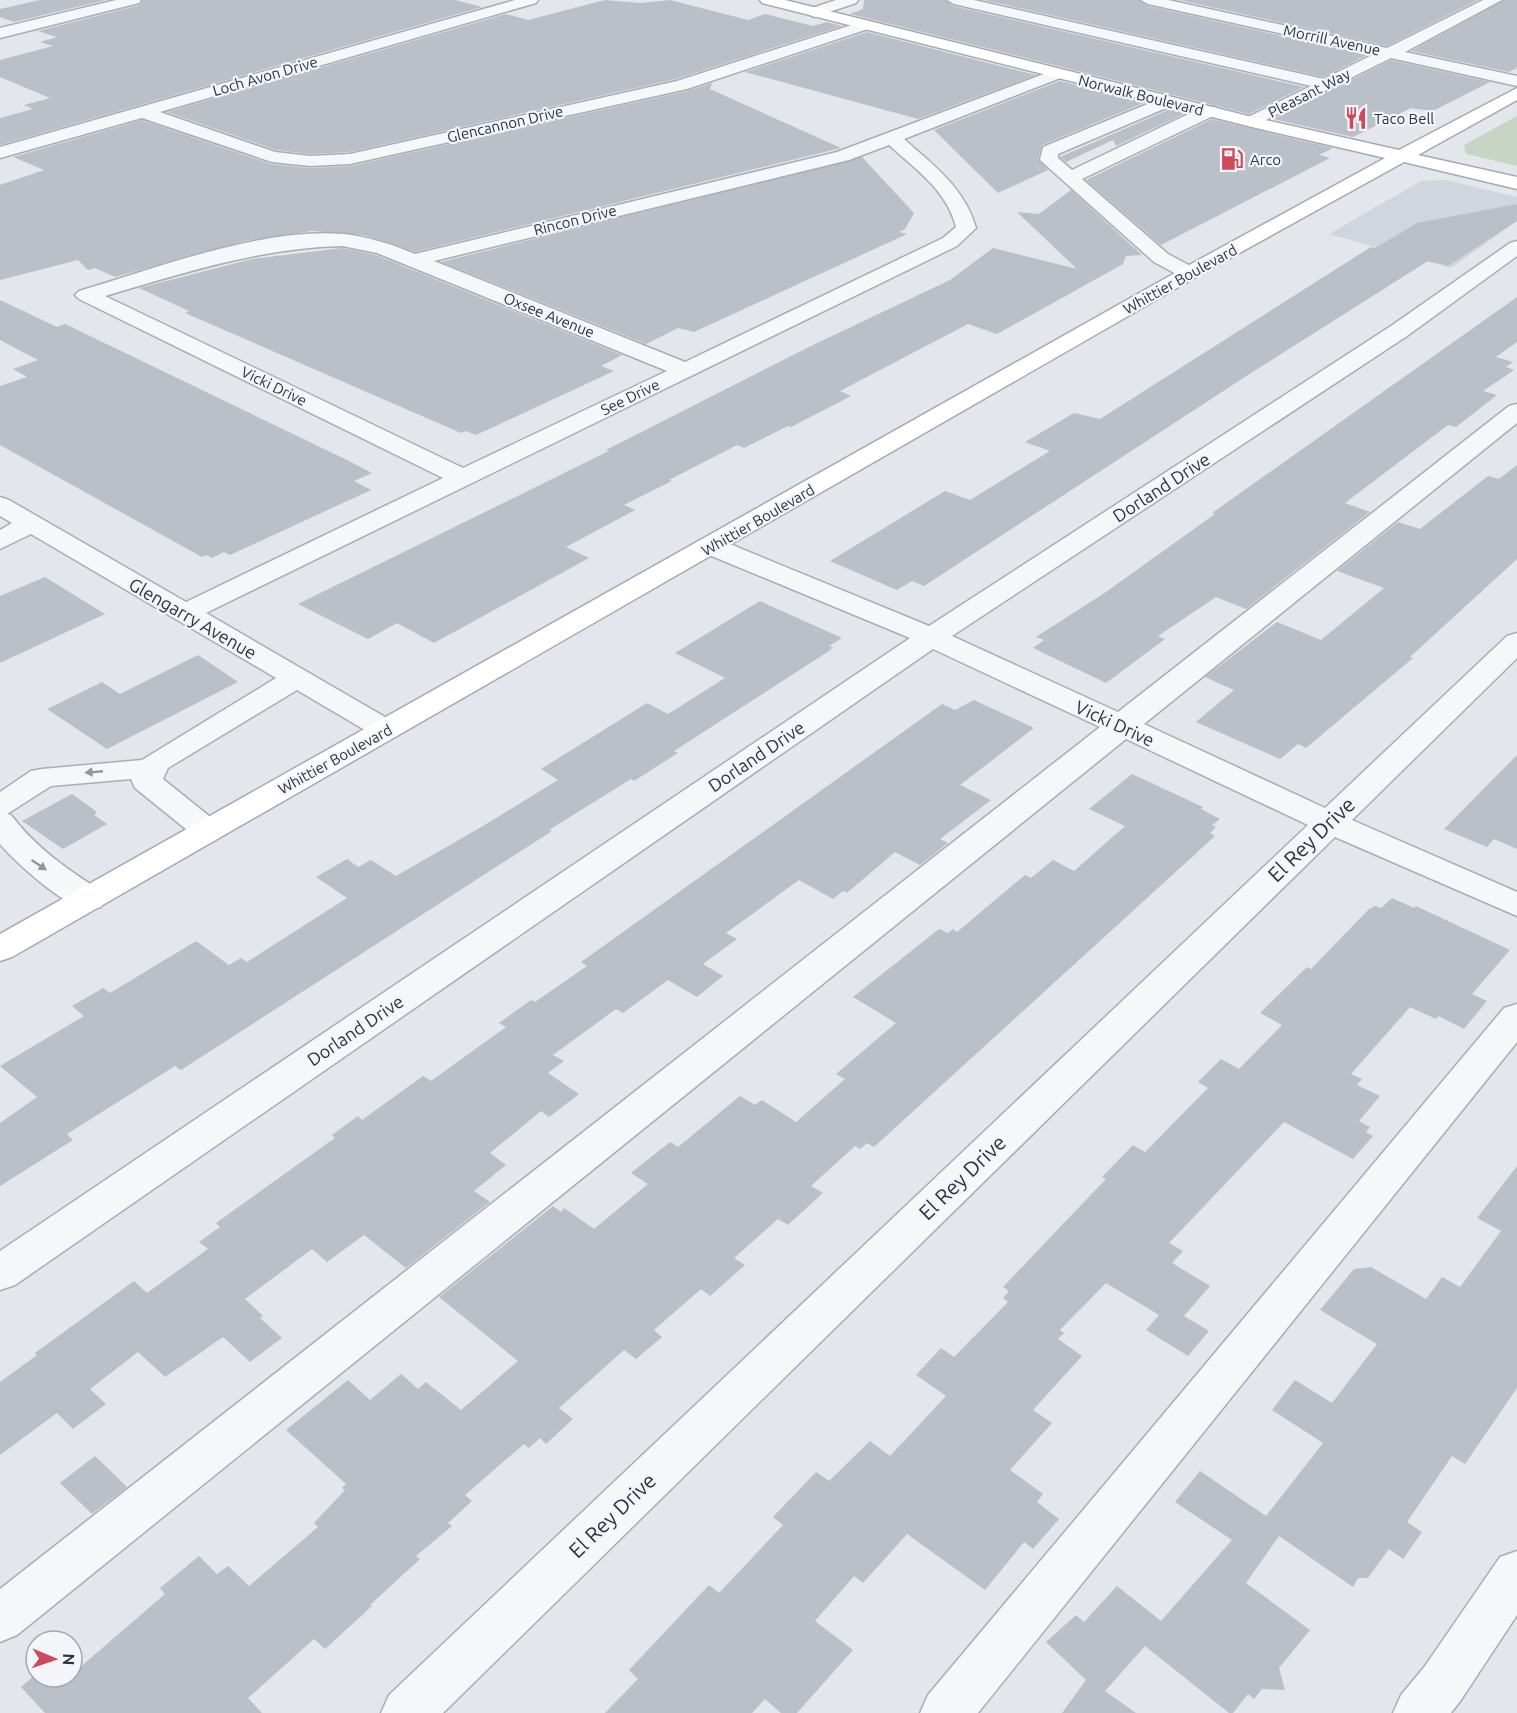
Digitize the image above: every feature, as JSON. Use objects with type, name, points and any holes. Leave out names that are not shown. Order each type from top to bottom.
[{"type":"main road","name":"Norwalk Boulevard","points":[[767,0],[1252,122],[1517,183]]},
{"type":"main road","name":"Whittier Boulevard","points":[[2,946],[89,899],[1189,273],[1517,93]]},
{"type":"street","points":[[0,33],[134,0]]},
{"type":"street","name":"Loch Avon Drive","points":[[0,153],[531,0]]},
{"type":"street","points":[[814,12],[851,0]]},
{"type":"street","points":[[954,0],[1323,84]]},
{"type":"street","name":"Morrill Avenue","points":[[1148,0],[1517,81]]},
{"type":"street","name":"Pleasant Way","points":[[1252,122],[1323,84],[1392,53],[1495,0]]},
{"type":"street","name":"Glencannon Drive","points":[[142,112],[272,157],[310,161],[350,159],[681,85],[866,25]]},
{"type":"street","name":"Rincon Drive","points":[[413,260],[843,156],[1057,74]]},
{"type":"street","points":[[1167,101],[1049,151],[1049,160],[1161,258],[1189,273]]},
{"type":"street","points":[[1071,178],[1209,111]]},
{"type":"street","name":"See Drive","points":[[184,613],[950,243],[966,228],[964,213],[952,195],[892,138]]},
{"type":"street","name":"Vicki Drive","points":[[413,260],[374,245],[338,241],[293,243],[259,248],[86,295],[463,478]]},
{"type":"street","name":"Dorland Drive","points":[[0,1273],[931,637],[1399,331],[1517,247]]},
{"type":"street","name":"Oxsee Avenue","points":[[413,260],[685,370]]},
{"type":"street","points":[[0,1619],[1517,411]]},
{"type":"street","name":"Glengarry Avenue","points":[[0,505],[386,730]]},
{"type":"street","points":[[0,541],[31,523]]},
{"type":"street","name":"Vicki Drive","points":[[711,546],[931,637],[1329,822],[1517,905]]},
{"type":"street","name":"El Rey Drive","points":[[407,1713],[1517,642]]},
{"type":"street","points":[[208,831],[147,781],[155,763],[296,678]]},
{"type":"street","points":[[0,806],[42,778],[99,771],[153,770]]},
{"type":"street","points":[[0,822],[14,844],[29,858],[89,899]]},
{"type":"street","points":[[946,1713],[1517,1017]]},
{"type":"street","points":[[1419,1713],[1443,1683],[1517,1573]]},
{"type":"shaded area","points":[[1446,180],[1517,197],[1517,221],[1451,268],[1329,234],[1421,181]]},
{"type":"green space","points":[[1517,116],[1517,166],[1466,154],[1464,145]]},
{"type":"building","points":[[40,0],[106,0],[14,22],[0,17],[0,9]]},
{"type":"building","points":[[143,0],[455,0],[482,7],[0,145],[0,118],[33,109],[24,105],[50,98],[0,77],[0,60],[53,46],[40,42],[57,37],[38,31],[140,5]]},
{"type":"building","points":[[605,0],[640,3],[670,0],[748,20],[765,14],[813,26],[827,22],[842,26],[676,79],[350,152],[310,154],[276,150],[167,112],[506,14],[528,20]]},
{"type":"building","points":[[864,0],[945,0],[953,6],[1304,87],[1249,114],[850,14],[863,9]]},
{"type":"building","points":[[984,0],[1139,0],[1148,6],[1367,55],[1324,77]]},
{"type":"building","points":[[1179,0],[1478,0],[1387,46]]},
{"type":"building","points":[[1504,0],[1517,0],[1517,68],[1509,72],[1411,51]]},
{"type":"building","points":[[867,32],[1036,75],[918,119],[745,72]]},
{"type":"building","points":[[1391,60],[1490,82],[1433,111],[1411,108],[1353,137],[1273,119]]},
{"type":"building","points":[[1060,81],[1146,102],[1042,145],[1038,159],[1048,170],[998,193],[934,130]]},
{"type":"building","points":[[712,83],[710,89],[841,148],[415,252],[363,235],[312,231],[245,241],[115,277],[95,268],[88,270],[78,260],[0,280],[0,185],[44,170],[13,157],[142,120],[271,164],[310,168],[350,166],[687,91]]},
{"type":"building","points":[[1170,109],[1186,113],[1116,146],[1113,140],[1066,162],[1060,157]]},
{"type":"building","points":[[1212,119],[1333,148],[1319,155],[1330,158],[1161,245],[1086,180]]},
{"type":"building","points":[[862,157],[914,213],[905,229],[899,232],[907,234],[694,332],[678,328],[646,344],[441,262]]},
{"type":"building","points":[[1071,190],[1142,255],[1126,256],[1123,264],[997,334],[968,324],[840,391],[851,396],[744,448],[737,445],[669,480],[672,481],[624,505],[635,510],[566,547],[589,558],[434,643],[397,623],[368,639],[298,604],[609,451],[606,450],[811,346],[950,280],[993,248],[1077,269],[1017,212],[1039,214]]},
{"type":"building","points":[[1517,204],[1517,221],[1448,266],[1428,261],[924,586],[912,581],[897,590],[830,561],[945,491],[970,500],[1050,451],[1025,442],[1074,413],[1100,419],[1371,247],[1375,248],[1417,223]]},
{"type":"building","points":[[342,248],[376,255],[622,355],[601,366],[614,371],[476,435],[466,431],[461,433],[185,313],[189,311],[139,288],[252,259]]},
{"type":"building","points":[[1517,297],[1517,342],[1496,357],[1513,362],[1506,367],[1514,370],[1483,391],[1497,395],[1456,427],[1448,425],[1345,503],[1370,512],[1246,609],[1216,597],[1158,636],[1165,639],[1106,683],[1033,648],[1044,640],[1036,637],[1106,592],[1215,514],[1212,513]]},
{"type":"building","points":[[0,300],[57,327],[65,324],[347,460],[372,473],[354,481],[371,490],[230,555],[224,552],[212,558],[207,555],[202,557],[0,445],[0,386],[27,377],[13,369],[38,360],[0,340]]},
{"type":"building","points":[[1517,465],[1517,559],[1410,657],[1413,658],[1306,748],[1298,744],[1280,759],[1196,722],[1234,690],[1205,677],[1277,622],[1321,640],[1384,588],[1337,571],[1398,522],[1420,529],[1488,476],[1499,479]]},
{"type":"building","points":[[45,577],[105,614],[0,663],[0,596]]},
{"type":"building","points":[[760,601],[842,638],[829,646],[833,647],[829,651],[674,751],[678,753],[549,830],[552,831],[181,1070],[175,1066],[67,1134],[73,1140],[0,1186],[0,1123],[37,1097],[0,1066],[84,1016],[72,1006],[103,988],[110,993],[196,941],[229,965],[241,958],[247,962],[347,898],[316,877],[347,859],[358,867],[371,860],[396,876],[483,826],[558,780],[541,769],[647,703],[668,714],[725,678],[675,653]]},
{"type":"building","points":[[198,655],[238,682],[107,749],[47,709],[102,682],[120,694]]},
{"type":"building","points":[[974,700],[1034,728],[960,785],[991,800],[940,839],[948,843],[920,865],[895,852],[847,893],[843,891],[833,899],[799,880],[726,933],[737,939],[703,964],[723,976],[697,997],[668,980],[623,1013],[616,1009],[553,1055],[564,1061],[548,1073],[579,1094],[549,1117],[541,1111],[490,1153],[506,1165],[474,1191],[490,1202],[406,1268],[364,1235],[327,1262],[312,1249],[245,1299],[263,1316],[260,1318],[282,1338],[250,1362],[223,1337],[165,1377],[138,1352],[90,1389],[106,1404],[73,1429],[57,1413],[0,1455],[0,1382],[37,1355],[35,1353],[134,1281],[147,1293],[208,1249],[199,1242],[220,1227],[216,1223],[335,1138],[332,1135],[358,1116],[362,1120],[423,1076],[431,1081],[506,1027],[499,1023],[531,1000],[535,1002],[587,966],[581,962],[942,704],[955,710]]},
{"type":"building","points":[[1517,755],[1517,849],[1494,839],[1487,847],[1444,829]]},
{"type":"building","points":[[1132,774],[1203,807],[1201,809],[1220,819],[1212,825],[1216,827],[1210,833],[1215,836],[874,1147],[867,1143],[860,1149],[855,1146],[811,1186],[823,1193],[788,1225],[778,1219],[734,1258],[745,1265],[710,1296],[701,1289],[654,1330],[662,1337],[636,1359],[624,1350],[559,1408],[573,1419],[546,1444],[540,1438],[529,1448],[524,1444],[465,1495],[472,1501],[448,1523],[452,1526],[416,1556],[420,1559],[370,1605],[372,1606],[325,1649],[314,1639],[248,1698],[262,1713],[45,1713],[21,1687],[24,1684],[24,1689],[84,1689],[84,1664],[165,1594],[160,1588],[199,1556],[217,1574],[228,1566],[249,1586],[318,1527],[314,1523],[345,1490],[342,1488],[346,1484],[286,1430],[348,1380],[370,1400],[401,1374],[418,1389],[426,1382],[461,1410],[518,1361],[439,1297],[553,1206],[561,1212],[564,1208],[594,1229],[648,1184],[631,1173],[670,1142],[678,1147],[740,1096],[755,1105],[762,1100],[796,1122],[845,1079],[836,1074],[896,1023],[853,997],[939,929],[948,933],[953,929],[957,932],[1025,875],[1031,878],[1053,860],[1074,871],[1125,826],[1089,809]]},
{"type":"building","points":[[72,794],[97,812],[94,815],[107,824],[63,849],[22,821]]},
{"type":"building","points":[[1392,898],[1414,908],[1416,906],[1510,950],[1472,994],[1487,1001],[1464,1029],[1438,1016],[1436,1019],[1410,1007],[1351,1074],[1362,1079],[1357,1085],[1380,1096],[1359,1121],[1370,1127],[1366,1132],[1373,1136],[1353,1159],[1284,1122],[1169,1243],[1183,1251],[1172,1263],[1210,1286],[1184,1316],[1209,1331],[1188,1356],[1146,1330],[1159,1315],[1106,1283],[1060,1330],[1064,1333],[1058,1339],[1082,1356],[1033,1410],[1052,1423],[1010,1470],[1043,1494],[1037,1502],[1059,1519],[1033,1549],[1024,1542],[985,1590],[907,1534],[863,1583],[854,1576],[815,1621],[853,1650],[797,1713],[781,1713],[765,1699],[752,1713],[605,1713],[638,1679],[629,1670],[709,1585],[719,1593],[783,1525],[773,1517],[816,1472],[829,1481],[870,1441],[890,1456],[946,1396],[916,1375],[941,1348],[954,1357],[1008,1302],[1003,1298],[1009,1291],[1003,1287],[1106,1179],[1102,1177],[1133,1145],[1145,1152],[1208,1088],[1198,1082],[1221,1059],[1239,1069],[1282,1025],[1260,1013],[1307,967],[1311,969],[1369,909],[1375,906],[1381,908]]},
{"type":"building","points":[[1517,1166],[1517,1388],[1465,1464],[1452,1456],[1407,1522],[1422,1532],[1403,1559],[1389,1549],[1368,1578],[1358,1578],[1353,1587],[1279,1536],[1246,1583],[1310,1630],[1279,1668],[1285,1690],[1262,1689],[1254,1699],[1248,1694],[1233,1713],[1229,1713],[1145,1646],[1105,1691],[1136,1713],[1062,1713],[1086,1680],[1046,1642],[1076,1615],[1084,1622],[1117,1586],[1161,1621],[1232,1540],[1175,1502],[1200,1471],[1266,1516],[1323,1443],[1272,1410],[1295,1380],[1332,1403],[1377,1344],[1320,1310],[1354,1269],[1371,1267],[1426,1299],[1442,1277],[1460,1287],[1501,1231],[1477,1218]]},
{"type":"building","points":[[95,1456],[127,1487],[92,1514],[60,1483]]},
{"type":"place","name":"Taco Bell","points":[[1356,118]]},
{"type":"place","name":"Arco","points":[[1232,159]]}]
